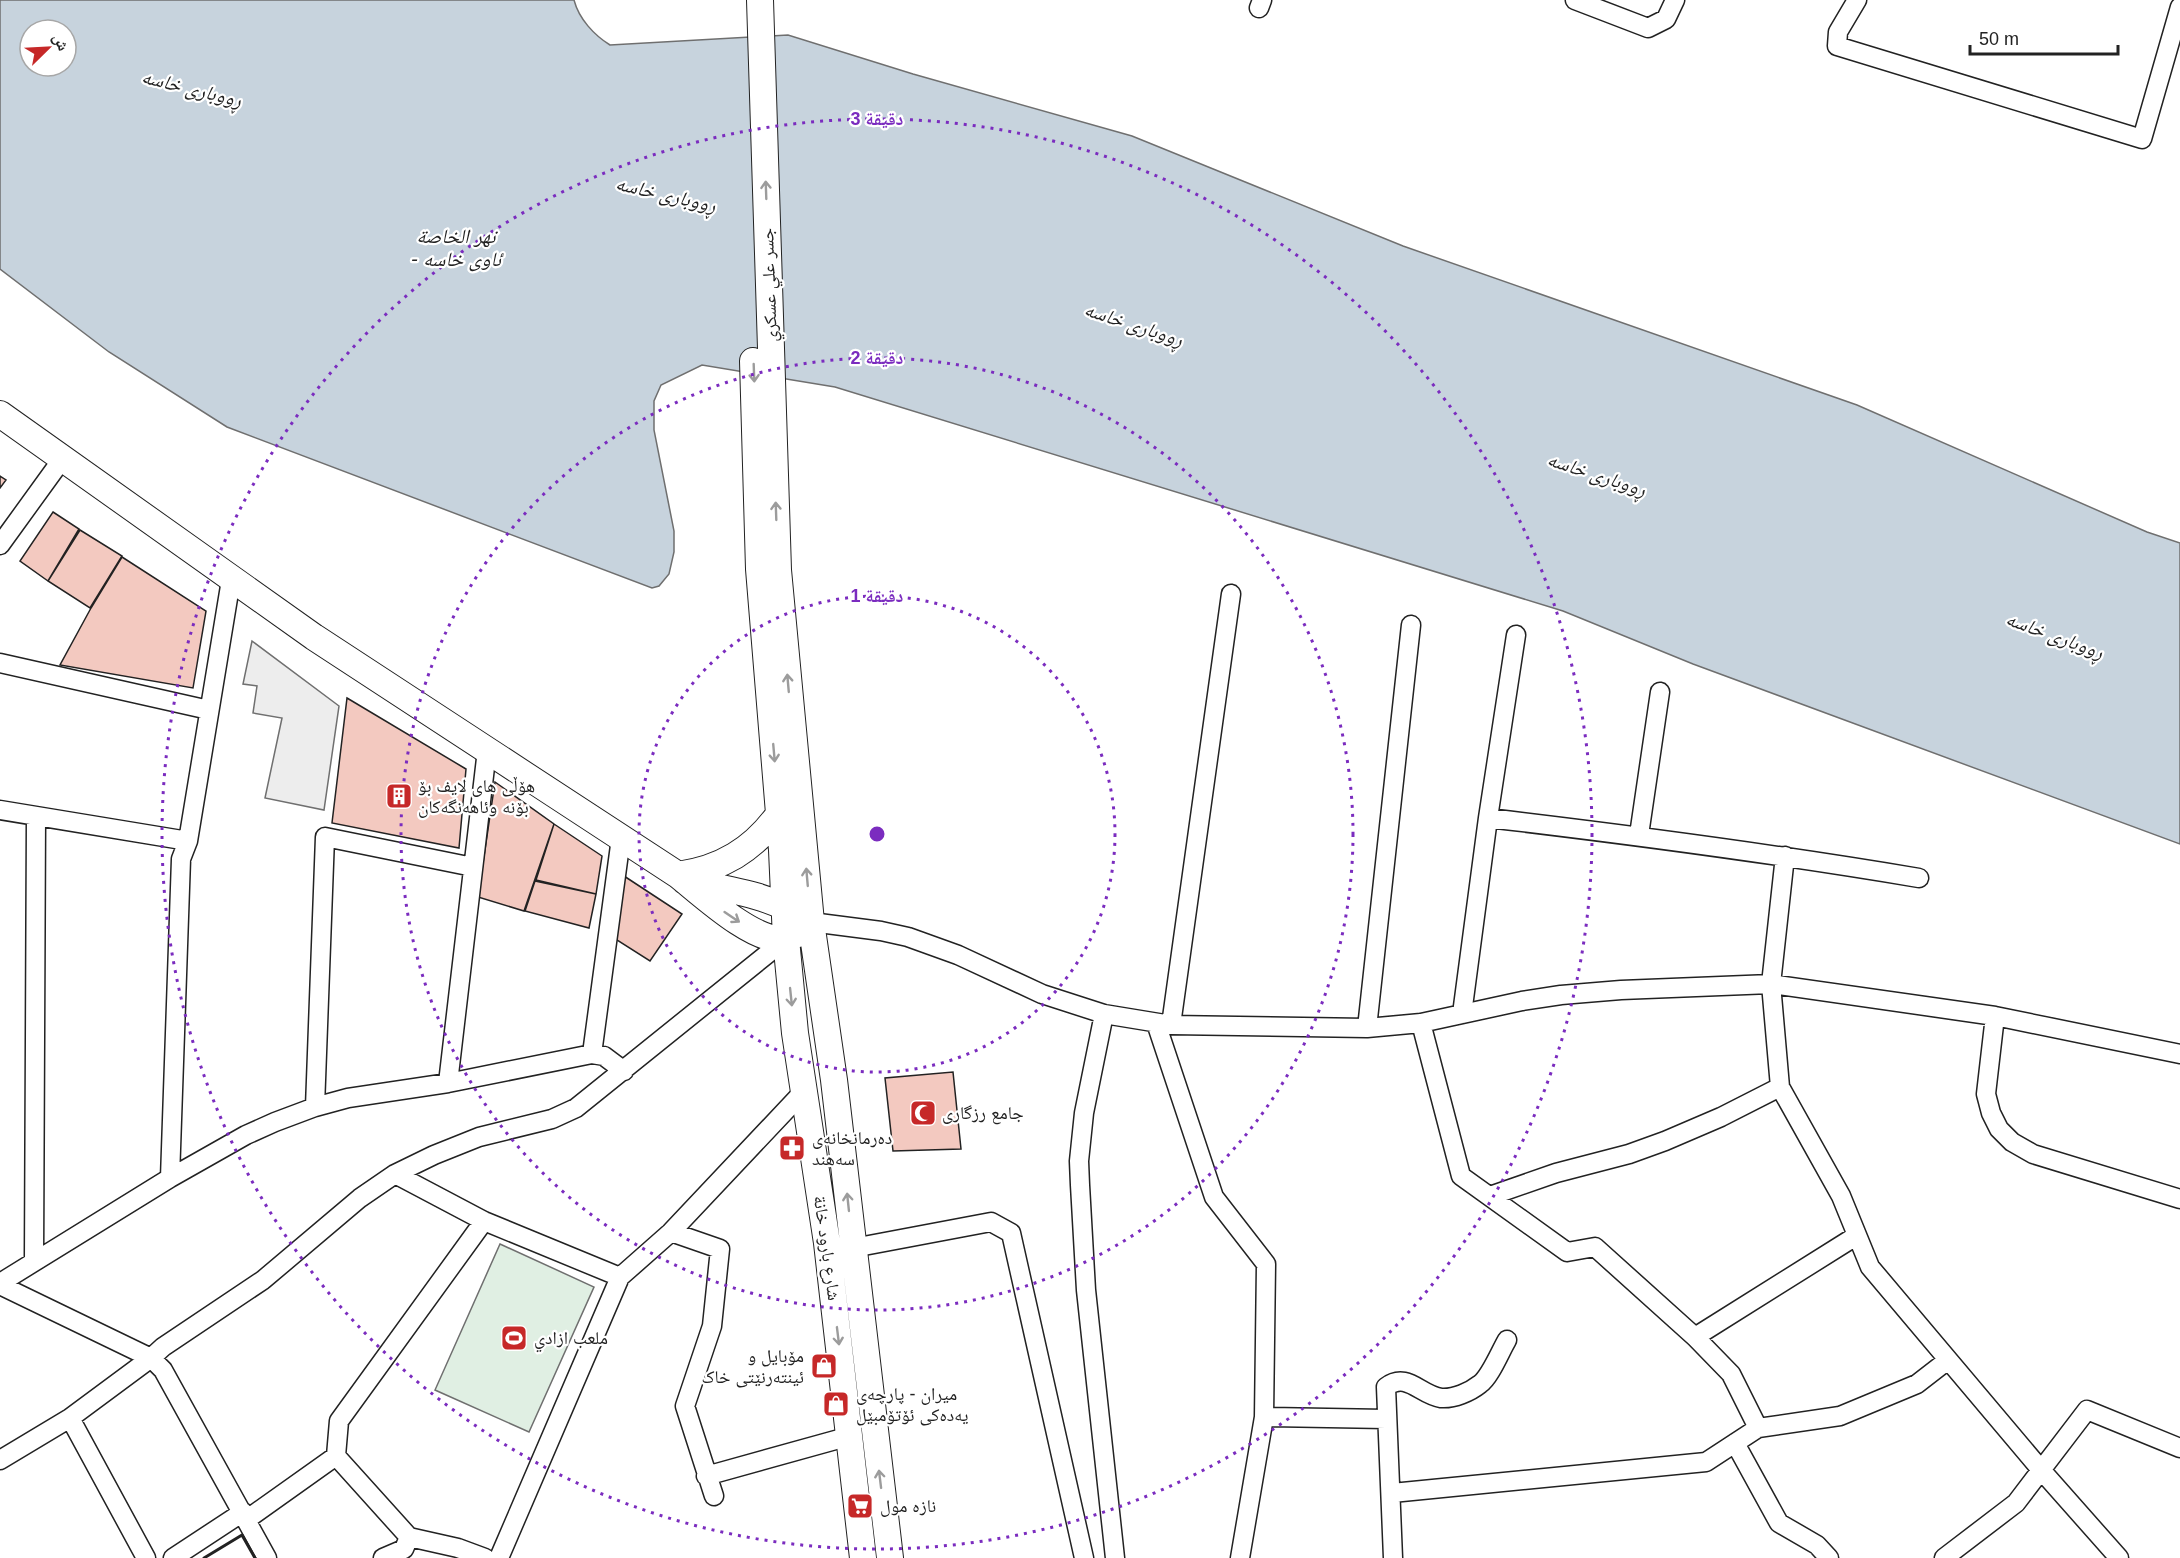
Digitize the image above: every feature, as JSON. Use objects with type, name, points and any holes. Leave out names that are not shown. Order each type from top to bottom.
[{"type":"main road","name":"جسر علي عسكري","points":[[743,0],[768,569]]},
{"type":"main road","name":"جسر علي عسكري","points":[[760,0],[768,569]]},
{"type":"main road","points":[[0,414],[231,580],[682,878],[743,925],[764,936],[786,939],[800,932],[811,922],[785,906],[682,878]]},
{"type":"main road","name":"شارع بارود خانة","points":[[768,569],[786,939],[795,1033],[827,1243],[863,1558]]},
{"type":"main road","name":"شارع بارود خانة","points":[[768,569],[891,1558]]},
{"type":"main road","points":[[682,878],[708,870],[735,857],[759,838],[779,814]]},
{"type":"main road","points":[[795,1033],[826,1029]]},
{"type":"street","points":[[1575,0],[1648,28],[1666,19],[1675,0]]},
{"type":"street","points":[[1857,0],[1838,32],[1837,46],[2142,139],[2174,49],[2180,7]]},
{"type":"street","points":[[0,545],[63,458]]},
{"type":"street","points":[[170,1178],[181,859],[188,841],[231,580]]},
{"type":"street","points":[[1231,594],[1164,1024],[1214,1197],[1266,1264],[1264,1417],[1240,1558]]},
{"type":"street","points":[[1367,1028],[1411,625]]},
{"type":"street","points":[[1462,1014],[1488,818],[1516,635]]},
{"type":"street","points":[[0,663],[209,710]]},
{"type":"street","points":[[1639,835],[1660,692]]},
{"type":"street","points":[[448,1083],[487,750]]},
{"type":"street","points":[[0,810],[188,841]]},
{"type":"street","points":[[34,1261],[36,816]]},
{"type":"street","points":[[1488,818],[1785,855],[1919,878]]},
{"type":"street","points":[[315,1107],[325,837],[473,867]]},
{"type":"street","points":[[592,1054],[621,838]]},
{"type":"street","points":[[1785,855],[1771,984],[1780,1088],[1841,1196],[1870,1267],[2042,1471],[2119,1558]]},
{"type":"street","points":[[811,922],[881,931],[934,945],[1042,994],[1104,1014],[1164,1024],[1367,1028],[1421,1023],[1522,1001],[1562,995],[1621,990],[1771,984],[1995,1016],[2180,1054]]},
{"type":"street","points":[[0,1460],[70,1418],[163,1347],[262,1280],[360,1198],[395,1173],[479,1137],[564,1114],[576,1108],[786,939]]},
{"type":"street","points":[[1104,1014],[1084,1113],[1079,1161],[1085,1279],[1115,1558]]},
{"type":"street","points":[[1995,1016],[1986,1094],[1991,1113],[1999,1129],[2012,1142],[2033,1154],[2180,1198]]},
{"type":"street","points":[[1421,1023],[1461,1176],[1568,1252],[1594,1247],[1695,1337],[1731,1374],[1758,1428]]},
{"type":"street","points":[[267,1558],[163,1370],[151,1358],[0,1284],[170,1178],[246,1135],[315,1107],[348,1098],[448,1083],[592,1054],[608,1058],[624,1071]]},
{"type":"street","points":[[1490,1196],[1556,1173],[1638,1151],[1721,1117],[1780,1088]]},
{"type":"street","points":[[499,1558],[620,1277],[671,1232],[804,1091]]},
{"type":"street","points":[[395,1173],[484,1221],[620,1277]]},
{"type":"street","points":[[484,1221],[339,1421],[336,1456],[410,1537],[458,1548],[485,1558]]},
{"type":"street","points":[[853,1248],[991,1222],[1011,1233],[1084,1558]]},
{"type":"street","points":[[671,1232],[720,1249],[712,1326],[685,1406],[714,1496]]},
{"type":"street","points":[[1695,1337],[1856,1236]]},
{"type":"street","points":[[1393,1558],[1386,1387],[1394,1381],[1403,1382],[1441,1398],[1461,1395],[1482,1383],[1507,1340]]},
{"type":"street","points":[[1392,1493],[1706,1462],[1758,1428],[1840,1416],[1917,1384],[1948,1360]]},
{"type":"street","points":[[1944,1558],[2016,1503],[2087,1410],[2180,1448]]},
{"type":"street","points":[[1264,1417],[1386,1419]]},
{"type":"street","points":[[70,1418],[146,1558]]},
{"type":"street","points":[[706,1476],[850,1436]]},
{"type":"street","points":[[1735,1443],[1779,1523],[1817,1545],[1829,1558]]},
{"type":"street","points":[[173,1558],[244,1516],[336,1456]]},
{"type":"street","points":[[383,1558],[404,1549],[410,1537]]},
{"type":"green space","name":"ملعب ازادي","points":[[500,1244],[594,1287],[529,1432],[435,1390]]},
{"type":"shaded area","points":[[252,641],[339,706],[324,810],[265,798],[282,718],[253,713],[257,686],[243,684]]},
{"type":"water","name":"نهر الخاصة - ئاوی خاسە","points":[[0,0],[574,0],[579,14],[588,26],[610,45],[788,35],[913,74],[1132,136],[1403,246],[1857,405],[2147,532],[2180,543],[2180,844],[1693,664],[1563,611],[835,387],[702,365],[661,385],[654,401],[654,430],[674,531],[674,552],[669,574],[659,586],[652,588],[227,427],[109,352],[0,269]]},
{"type":"building","points":[[0,476],[6,480],[0,488]]},
{"type":"building","points":[[53,512],[79,529],[48,581],[20,561]]},
{"type":"building","points":[[80,530],[122,556],[90,608],[48,581]]},
{"type":"building","points":[[122,557],[206,611],[193,688],[60,665]]},
{"type":"building","name":"هۆڵی های لایف بۆ بۆنە وئاهەنگەکان","points":[[347,698],[466,769],[459,848],[332,823]]},
{"type":"building","points":[[495,782],[554,824],[524,911],[478,897]]},
{"type":"building","points":[[554,824],[602,856],[596,894],[536,880]]},
{"type":"building","points":[[624,876],[682,914],[650,961],[609,935]]},
{"type":"building","points":[[535,881],[596,894],[589,928],[525,911]]},
{"type":"building","name":"جامع رزگاری","points":[[953,1072],[961,1149],[893,1151],[885,1078]]},
{"type":"wall","points":[[204,1558],[242,1535],[255,1558]]},
{"type":"place","name":"هۆڵی های لایف بۆ بۆنە وئاهەنگەکان","points":[[399,796]]},
{"type":"place","name":"جامع رزگاری","points":[[923,1113]]},
{"type":"place","name":"دەرمانخانەی سەهند","points":[[792,1148]]},
{"type":"place","name":"ملعب ازادي","points":[[514,1338]]},
{"type":"place","name":"مۆبایل و ئینتەرنێتی خاک","points":[[824,1366]]},
{"type":"place","name":"میران - پارچەی یەدەکی ئۆتۆمبێل","points":[[836,1404]]},
{"type":"place","name":"نازه مول","points":[[860,1506]]},
{"type":"water label","name":"ڕووباری خاسە","points":[[192,88]]},
{"type":"water label","name":"ڕووباری خاسە","points":[[666,194]]},
{"type":"water label","name":"ڕووباری خاسە","points":[[1134,324]]},
{"type":"water label","name":"ڕووباری خاسە","points":[[1597,474]]},
{"type":"water label","name":"ڕووباری خاسە","points":[[2055,635]]}]
